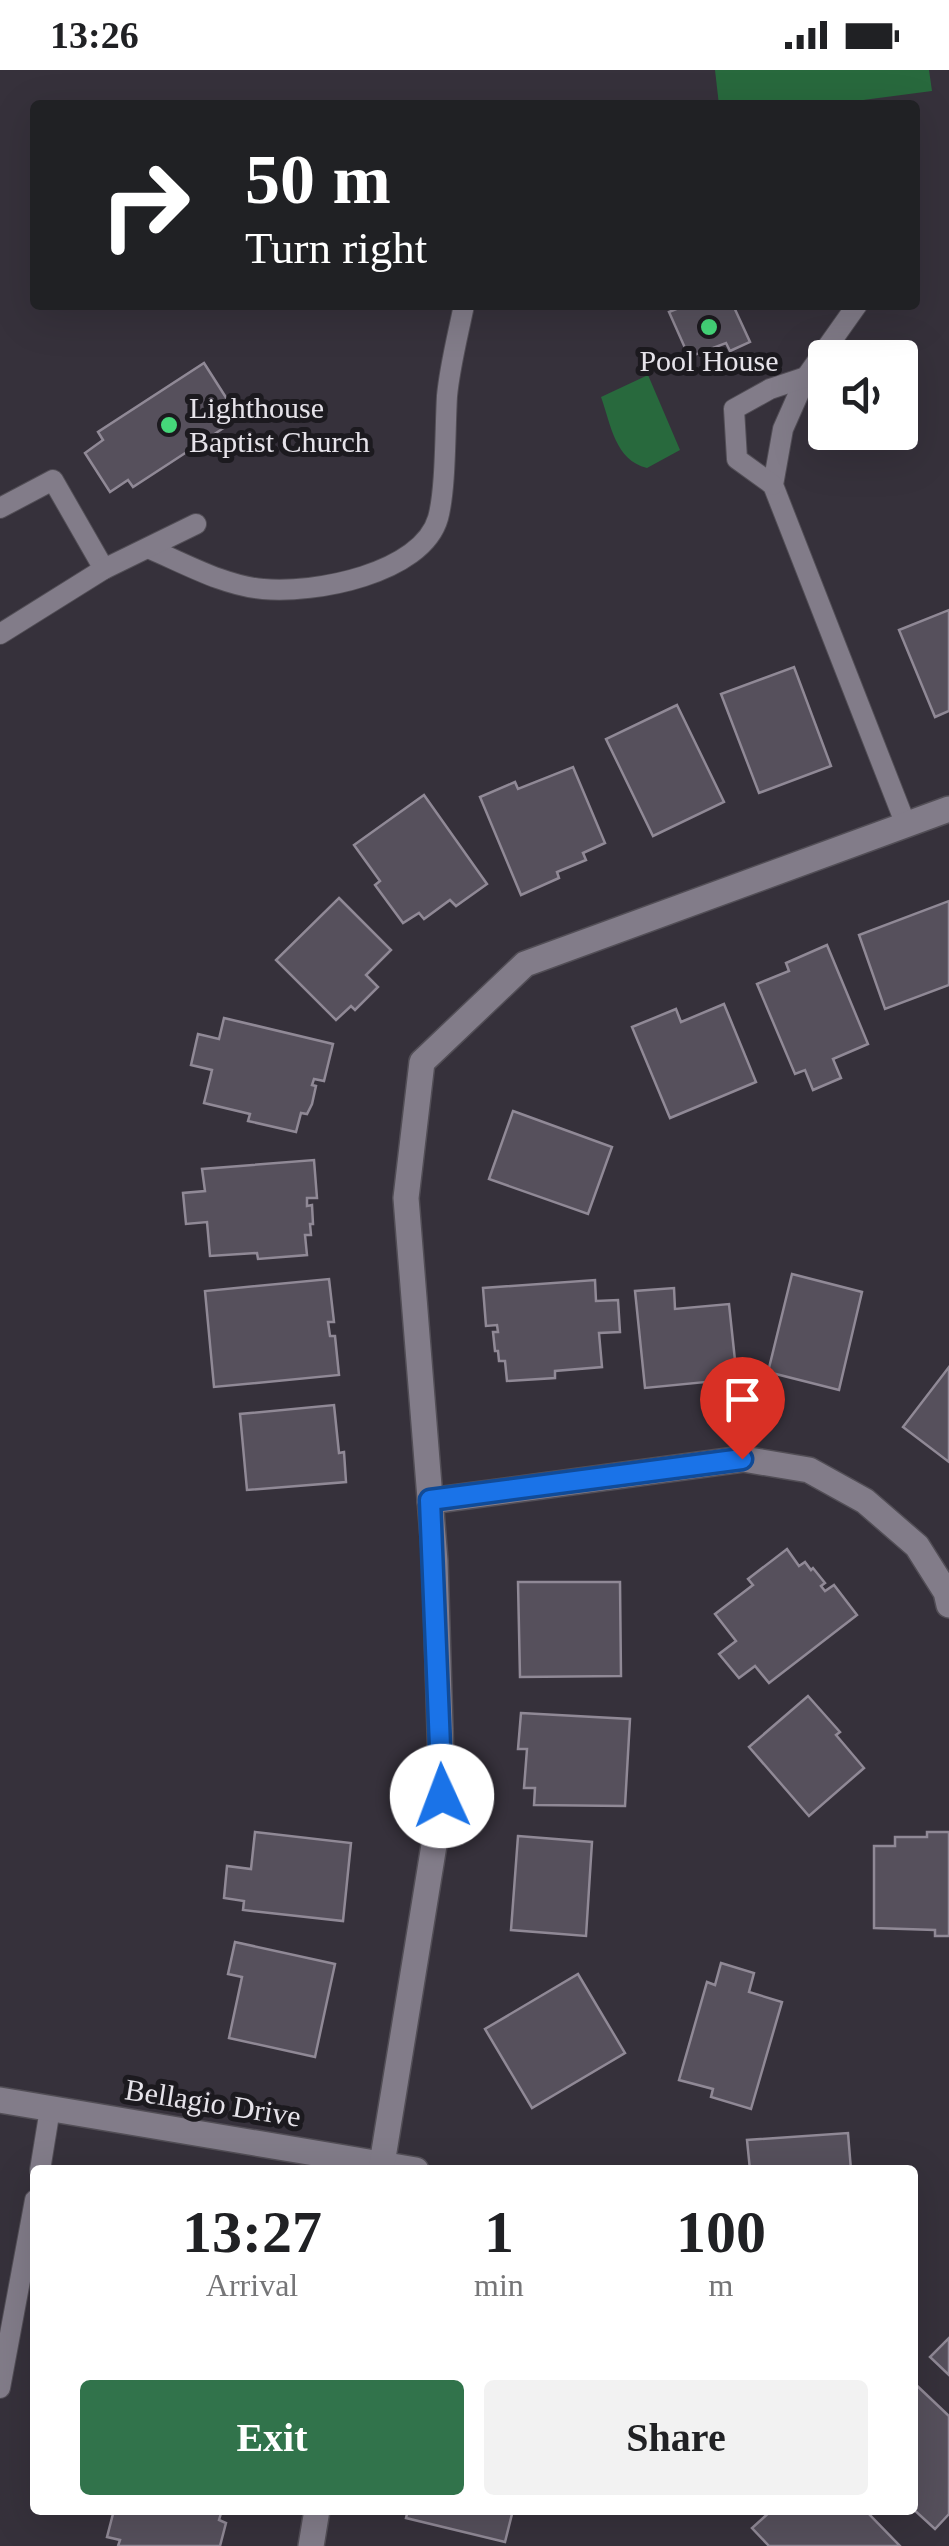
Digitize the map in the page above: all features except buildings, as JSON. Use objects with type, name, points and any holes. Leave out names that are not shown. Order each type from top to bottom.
[{"type":"street","points":[[381,2165],[442,1796],[430,1500],[406,1198],[422,1062],[525,964],[949,808]]},
{"type":"street","points":[[430,1500],[742,1459],[809,1470],[865,1501],[916,1546],[946,1592],[949,1605]]},
{"type":"street","name":"Bellagio Drive","points":[[0,2100],[370,2165]]},
{"type":"street","points":[[311,2546],[317,2515]]},
{"type":"lane","points":[[148,548],[225,580],[262,590],[317,588],[366,576],[401,560],[430,538],[439,516],[448,389],[463,310]]},
{"type":"lane","points":[[853,310],[806,377],[783,429],[774,485],[906,824]]},
{"type":"lane","points":[[774,485],[737,460],[734,409],[770,388],[806,377]]},
{"type":"lane","points":[[0,508],[53,480],[104,569]]},
{"type":"lane","points":[[0,634],[104,569],[196,524]]},
{"type":"lane","points":[[41,2165],[50,2109]]},
{"type":"lane","points":[[0,2388],[30,2227]]},
{"type":"green space","points":[[715,70],[929,70],[932,91],[863,100],[718,100]]},
{"type":"green space","points":[[648,375],[680,450],[647,468],[636,464],[621,449],[601,397]]},
{"type":"place","name":"Pool House","points":[[709,327]]},
{"type":"place","name":"Lighthouse Baptist Church","points":[[169,425]]},
{"type":"route","points":[[442,1796],[430,1500],[742,1459]]}]
